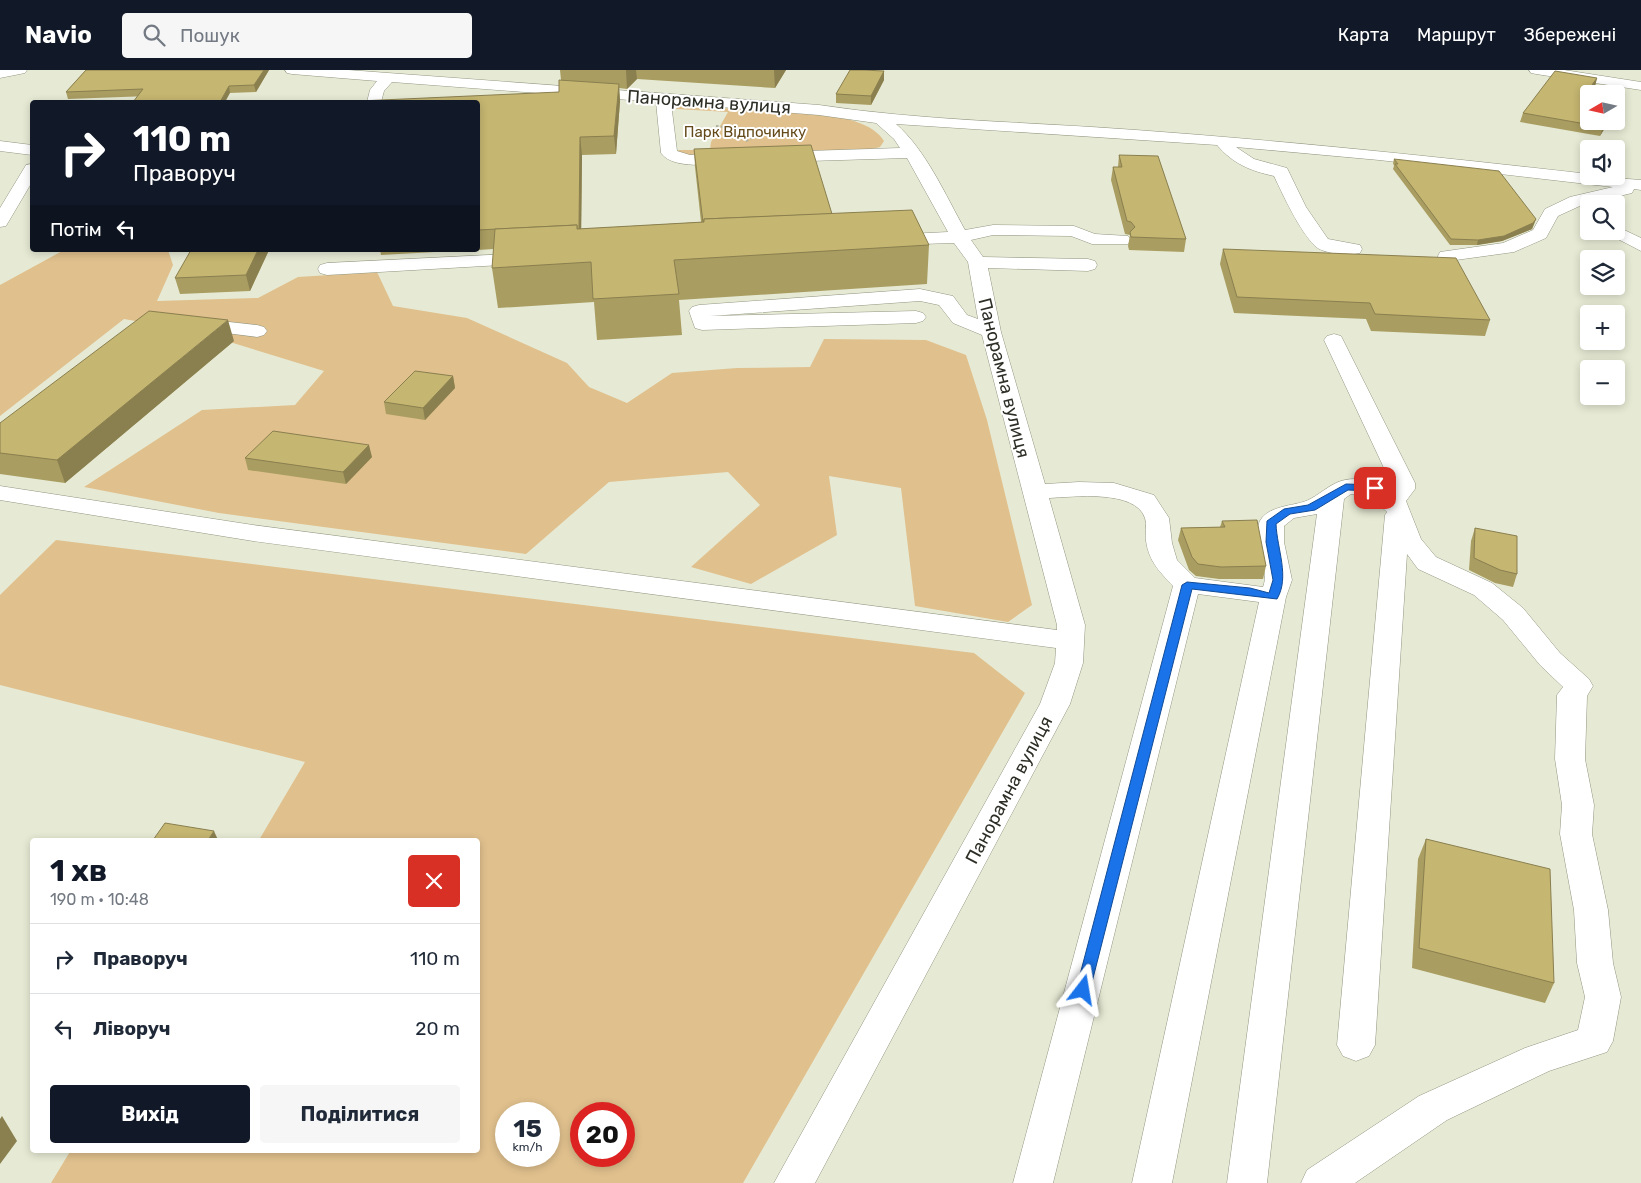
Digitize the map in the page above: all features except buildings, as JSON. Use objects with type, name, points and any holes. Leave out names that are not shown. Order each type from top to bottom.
[{"type":"street","points":[[0,74],[20,70]]},
{"type":"street","name":"Панорамна вулиця","points":[[292,70],[326,71],[819,110],[881,119],[900,136],[912,153],[959,237],[977,262],[991,332],[1071,625],[1069,664],[1055,704],[794,1183]]},
{"type":"street","points":[[1536,70],[1639,94]]},
{"type":"street","points":[[374,100],[377,90],[388,77]]},
{"type":"street","points":[[663,98],[668,150],[673,156],[687,159],[744,158]]},
{"type":"street","points":[[881,119],[1092,131],[1222,141],[1434,162],[1641,186]]},
{"type":"street","points":[[1222,141],[1234,156],[1263,168],[1281,172],[1297,207],[1322,243],[1329,246],[1353,249]]},
{"type":"street","points":[[0,146],[30,150]]},
{"type":"street","points":[[764,157],[912,153]]},
{"type":"street","points":[[0,222],[30,173]]},
{"type":"street","points":[[1616,195],[1641,186]]},
{"type":"street","points":[[1446,266],[1447,256],[1506,248],[1540,234],[1551,213],[1580,207]]},
{"type":"street","points":[[870,241],[959,237],[993,230],[1074,231],[1092,240],[1122,240]]},
{"type":"street","points":[[1625,236],[1641,245]]},
{"type":"street","points":[[327,269],[544,258]]},
{"type":"street","points":[[977,262],[1088,265]]},
{"type":"street","points":[[916,317],[702,324],[699,311],[920,295],[946,300],[960,319],[991,332]]},
{"type":"street","points":[[171,322],[257,331]]},
{"type":"street","points":[[1334,340],[1403,483],[1403,489],[1395,504],[1356,1044]]},
{"type":"street","points":[[1152,1183],[1273,597],[1279,580],[1272,542],[1271,523],[1287,512],[1311,508],[1346,487],[1375,488],[1395,504],[1409,540],[1427,563],[1483,589],[1512,614],[1550,659],[1579,686],[1572,695],[1570,758],[1578,805],[1576,834],[1591,910],[1595,963],[1603,998],[1594,1041],[1538,1059],[1433,1108],[1321,1183]]},
{"type":"street","points":[[1034,492],[1079,488],[1114,490],[1144,500],[1157,518],[1159,543],[1165,563],[1187,585],[1250,592],[1273,597]]},
{"type":"street","points":[[0,493],[253,533],[1070,641]]},
{"type":"street","points":[[1247,1183],[1332,496]]},
{"type":"street","points":[[1034,1183],[1187,585]]},
{"type":"path","points":[[665,122],[755,131],[767,128]]},
{"type":"path","points":[[755,131],[756,136],[770,137]]},
{"type":"green space","name":"Парк Відпочинку","points":[[679,105],[833,116],[858,122],[873,130],[884,141],[880,147],[865,151],[698,157],[680,154],[678,150],[710,150],[711,142],[728,112],[676,109]]},
{"type":"green space","points":[[60,252],[169,252],[173,265],[157,301],[258,298],[298,277],[377,272],[393,306],[467,318],[567,363],[589,387],[627,403],[672,373],[737,368],[810,367],[824,339],[926,340],[966,355],[987,420],[1032,605],[1008,622],[915,606],[901,488],[829,476],[837,535],[751,584],[691,567],[760,505],[728,472],[609,482],[526,554],[219,513],[84,487],[202,410],[295,405],[324,371],[197,332],[124,319],[0,416],[0,285]]},
{"type":"green space","points":[[56,540],[974,653],[1025,693],[743,1183],[51,1183],[69,1153],[480,1153],[480,838],[260,838],[305,762],[0,685],[0,595]]},
{"type":"route","points":[[1083,990],[1187,585],[1250,592],[1273,597],[1279,580],[1272,542],[1271,523],[1287,512],[1311,508],[1346,487],[1375,488]]}]
